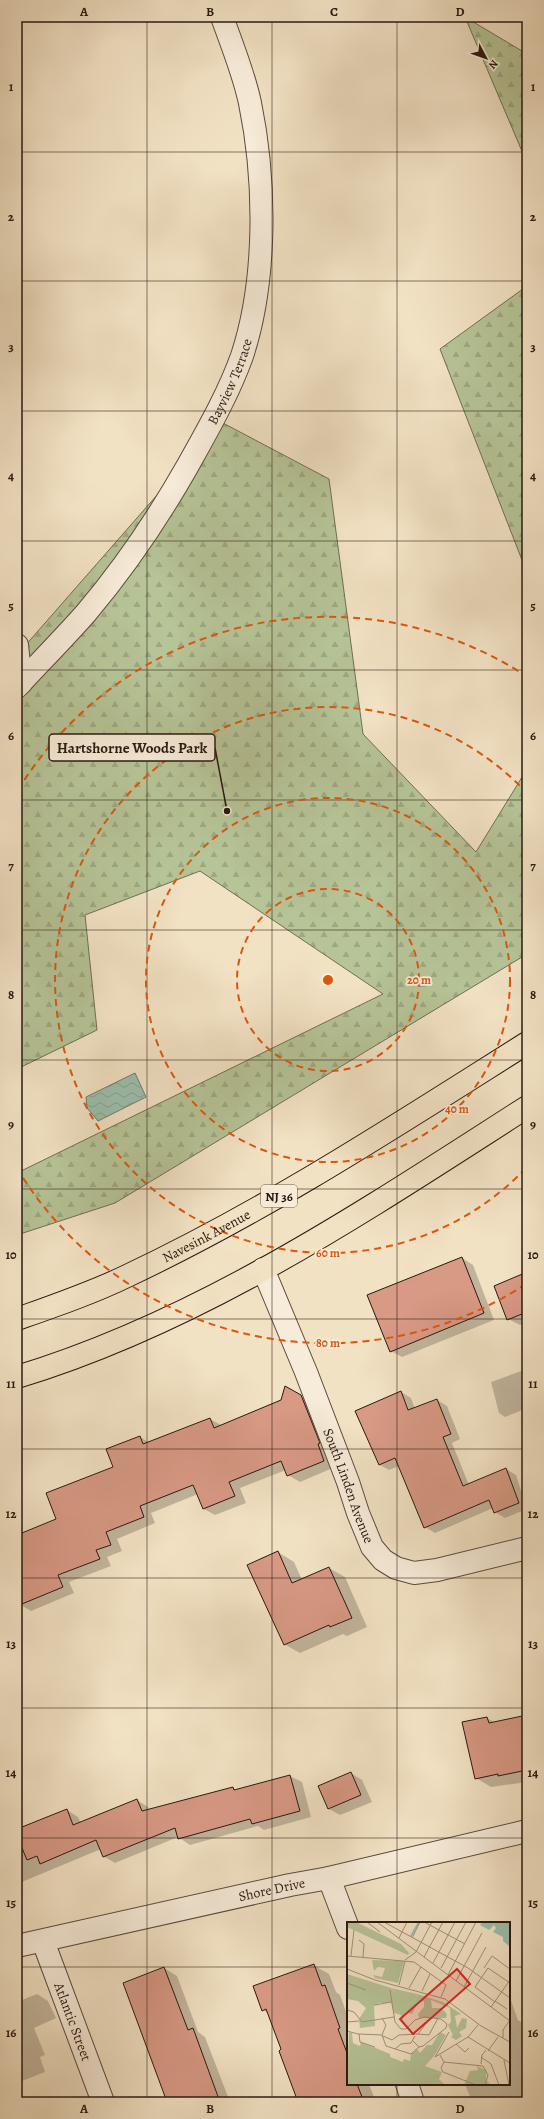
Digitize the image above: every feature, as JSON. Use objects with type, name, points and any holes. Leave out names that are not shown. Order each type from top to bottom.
[{"type":"highway","name":"Navesink Avenue","points":[[17,1319],[73,1299],[126,1277],[228,1226],[408,1118],[527,1043]]},
{"type":"highway","points":[[17,1377],[40,1370],[143,1330],[263,1269],[388,1196],[527,1107]]},
{"type":"street","name":"Bayview Terrace","points":[[19,685],[87,612],[135,549],[170,497],[214,419],[242,355],[256,301],[260,265],[260,176],[257,143],[250,101],[222,17]]},
{"type":"street","points":[[17,645],[19,685]]},
{"type":"street","name":"South Linden Avenue","points":[[263,1269],[306,1372],[348,1482],[358,1513],[372,1546],[383,1560],[396,1568],[414,1573],[437,1570],[527,1548]]},
{"type":"street","name":"Shore Drive","points":[[17,1946],[290,1885],[329,1878],[527,1831]]},
{"type":"street","points":[[329,1878],[347,1925]]},
{"type":"street","name":"Atlantic Street","points":[[42,1941],[103,2102]]},
{"type":"street","points":[[407,2085],[413,2102]]},
{"type":"green space","points":[[465,17],[527,54],[527,163]]},
{"type":"green space","points":[[527,286],[527,573],[440,349]]},
{"type":"green space","points":[[221,422],[329,479],[363,734],[476,852],[527,769],[527,954],[115,1203],[17,1235],[17,1173],[383,994],[200,871],[85,915],[97,1030],[17,1069],[17,655]]},
{"type":"water","points":[[135,1073],[146,1097],[98,1121],[87,1108],[86,1097]]},
{"type":"building","points":[[462,1257],[484,1313],[390,1352],[367,1295]]},
{"type":"building","points":[[527,1272],[527,1312],[507,1320],[494,1286]]},
{"type":"building","points":[[285,1386],[301,1395],[320,1443],[318,1444],[324,1461],[287,1476],[281,1461],[229,1482],[235,1496],[203,1509],[193,1485],[140,1506],[144,1517],[106,1532],[111,1545],[96,1550],[100,1559],[58,1575],[63,1587],[17,1606],[17,1535],[56,1519],[46,1493],[113,1467],[106,1449],[140,1436],[143,1444],[210,1418],[214,1428],[281,1400]]},
{"type":"building","points":[[401,1391],[408,1410],[437,1399],[451,1434],[443,1437],[463,1486],[506,1468],[519,1503],[494,1513],[489,1500],[424,1528],[395,1458],[379,1465],[355,1411]]},
{"type":"building","points":[[278,1551],[292,1583],[329,1567],[352,1618],[330,1627],[329,1625],[284,1645],[247,1565]]},
{"type":"building","points":[[527,1715],[527,1770],[475,1779],[462,1722],[487,1717],[489,1723]]},
{"type":"building","points":[[351,1772],[361,1795],[328,1809],[318,1786]]},
{"type":"building","points":[[290,1775],[300,1811],[252,1824],[250,1819],[178,1839],[175,1828],[103,1857],[96,1840],[40,1864],[37,1856],[27,1860],[17,1836],[17,1829],[67,1809],[73,1825],[137,1799],[142,1811],[233,1787],[234,1790]]},
{"type":"building","points":[[314,1964],[322,1986],[325,1985],[347,2053],[347,2085],[357,2085],[364,2102],[298,2102],[279,2051],[281,2049],[266,2009],[262,2011],[253,1986]]},
{"type":"building","points":[[164,1967],[188,2030],[193,2028],[220,2102],[167,2102],[123,1983]]},
{"type":"place","name":"Hartshorne Woods Park","points":[[227,811]]}]
